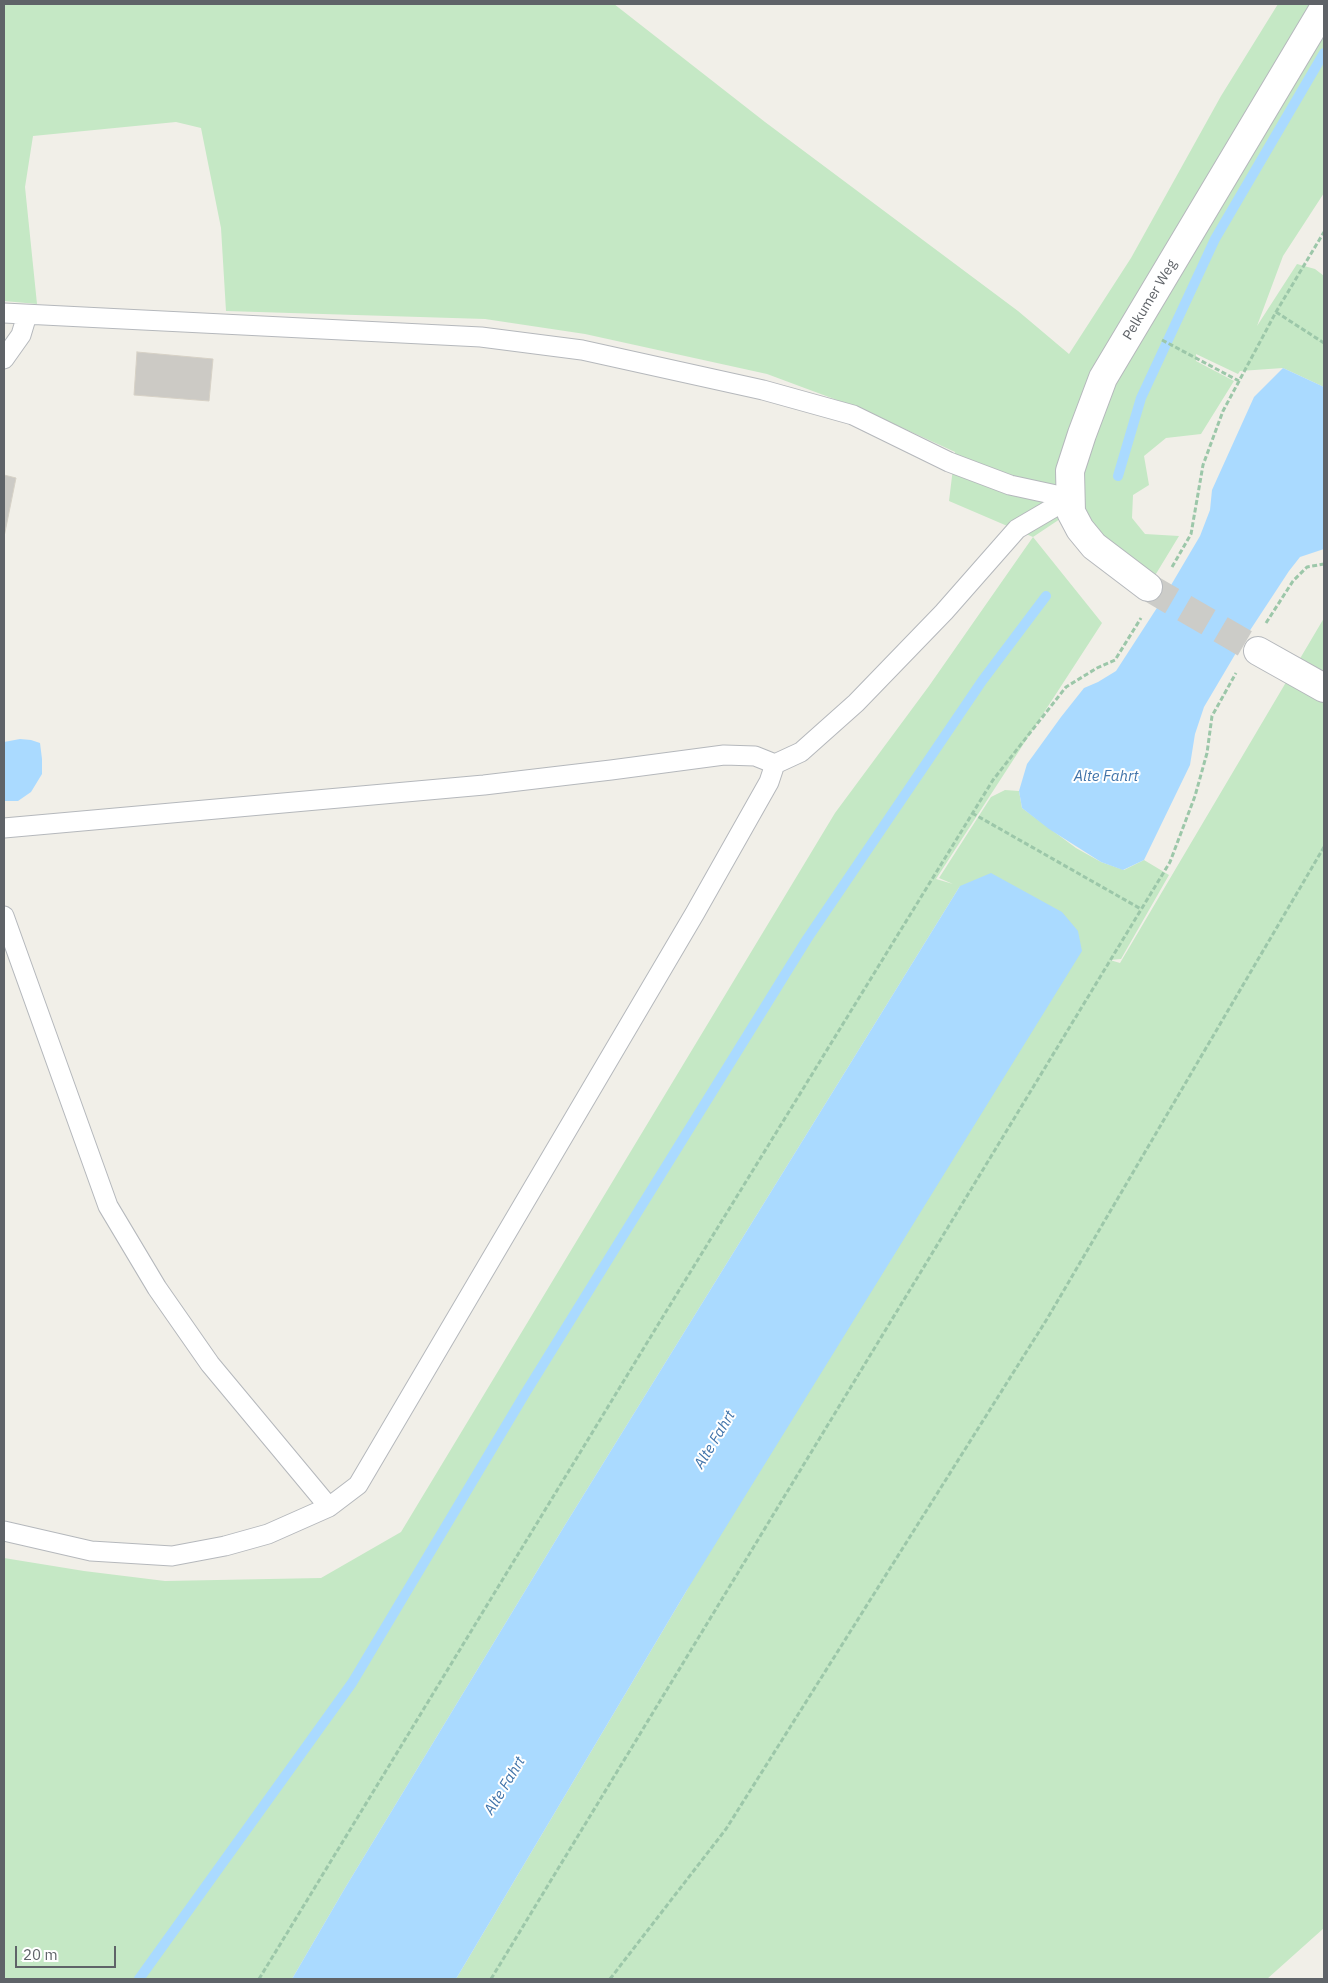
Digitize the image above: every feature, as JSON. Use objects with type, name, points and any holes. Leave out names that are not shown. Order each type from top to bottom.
[{"type":"street","name":"Pelkumer Weg","points":[[1148,587],[1094,546],[1080,529],[1071,512],[1070,471],[1103,378],[1324,8]]},
{"type":"street","points":[[1260,640],[1324,688]]},
{"type":"lane","points":[[4,313],[481,336],[582,350],[763,390],[853,414],[949,462],[1010,485],[1070,498]]},
{"type":"lane","points":[[4,359],[21,335],[27,315]]},
{"type":"lane","points":[[4,828],[484,785],[724,754],[755,756],[775,764],[801,752],[856,702],[944,612],[1017,529],[1070,498]]},
{"type":"lane","points":[[4,1531],[91,1551],[172,1556],[225,1546],[268,1534],[329,1507],[358,1485],[695,913],[769,782],[775,764]]},
{"type":"lane","points":[[4,916],[108,1206],[156,1288],[210,1364],[329,1507]]},
{"type":"path","points":[[1191,534],[1203,465],[1223,411],[1276,312],[1324,232]]},
{"type":"path","points":[[1276,312],[1324,343]]},
{"type":"path","points":[[1158,338],[1239,381]]},
{"type":"path","points":[[1260,640],[1293,581],[1307,567],[1324,564]]},
{"type":"path","points":[[259,1979],[972,813],[1031,729],[1066,687],[1097,668],[1115,660]]},
{"type":"path","points":[[491,1979],[1170,862],[1195,796],[1207,753],[1212,716],[1236,672]]},
{"type":"path","points":[[972,813],[1142,910]]},
{"type":"path","points":[[610,1979],[726,1829],[1047,1319],[1324,847]]},
{"type":"green space","points":[[4,4],[614,4],[765,122],[1018,311],[1069,354],[1131,258],[1221,96],[1278,4],[1322,4],[1134,322],[1069,513],[1033,537],[949,501],[955,452],[861,409],[767,374],[585,334],[485,319],[226,311],[221,228],[201,128],[176,122],[33,136],[25,187],[37,304],[4,301]]},
{"type":"green space","points":[[1324,10],[1324,193],[1283,256],[1257,326],[1297,264],[1315,269],[1324,276],[1324,387],[1283,368],[1240,371],[1238,374],[1196,354],[1196,361],[1234,381],[1201,434],[1166,438],[1144,456],[1149,485],[1133,495],[1132,518],[1145,534],[1179,536],[1148,587],[1123,567],[1072,498],[1084,434]]},
{"type":"green space","points":[[1033,537],[1102,623],[936,879],[953,884],[939,878],[991,797],[1005,790],[1019,791],[1022,808],[1076,848],[1101,862],[1124,870],[1144,860],[1169,875],[1121,959],[1110,960],[1120,963],[1324,618],[1324,1928],[1267,1979],[456,1979],[687,1590],[960,886],[565,1525],[292,1979],[4,1979],[4,1558],[84,1571],[165,1581],[321,1578],[401,1532],[835,813],[929,686]]},
{"type":"water","name":"Alte Fahrt","points":[[1283,368],[1324,387],[1324,549],[1300,557],[1243,641],[1204,707],[1195,734],[1190,765],[1144,860],[1123,870],[1101,862],[1049,829],[1022,808],[1019,791],[1027,764],[1084,688],[1116,671],[1164,597],[1200,536],[1210,510],[1212,490],[1254,397]]},
{"type":"water","points":[[20,739],[40,743],[42,774],[31,792],[18,801],[4,801],[4,742]]},
{"type":"water","points":[[991,873],[1062,912],[1078,931],[1082,951],[687,1590],[456,1979],[292,1979],[565,1525],[960,886]]},
{"type":"building","points":[[137,352],[213,359],[209,401],[134,395]]},
{"type":"building","points":[[4,475],[16,478],[4,537]]},
{"type":"waterway","points":[[1118,476],[1141,398],[1215,239],[1324,53]]},
{"type":"waterway","points":[[139,1979],[352,1683],[526,1392],[807,939],[982,681],[1046,596]]},
{"type":"tunnel","points":[[1148,587],[1258,651]]}]
